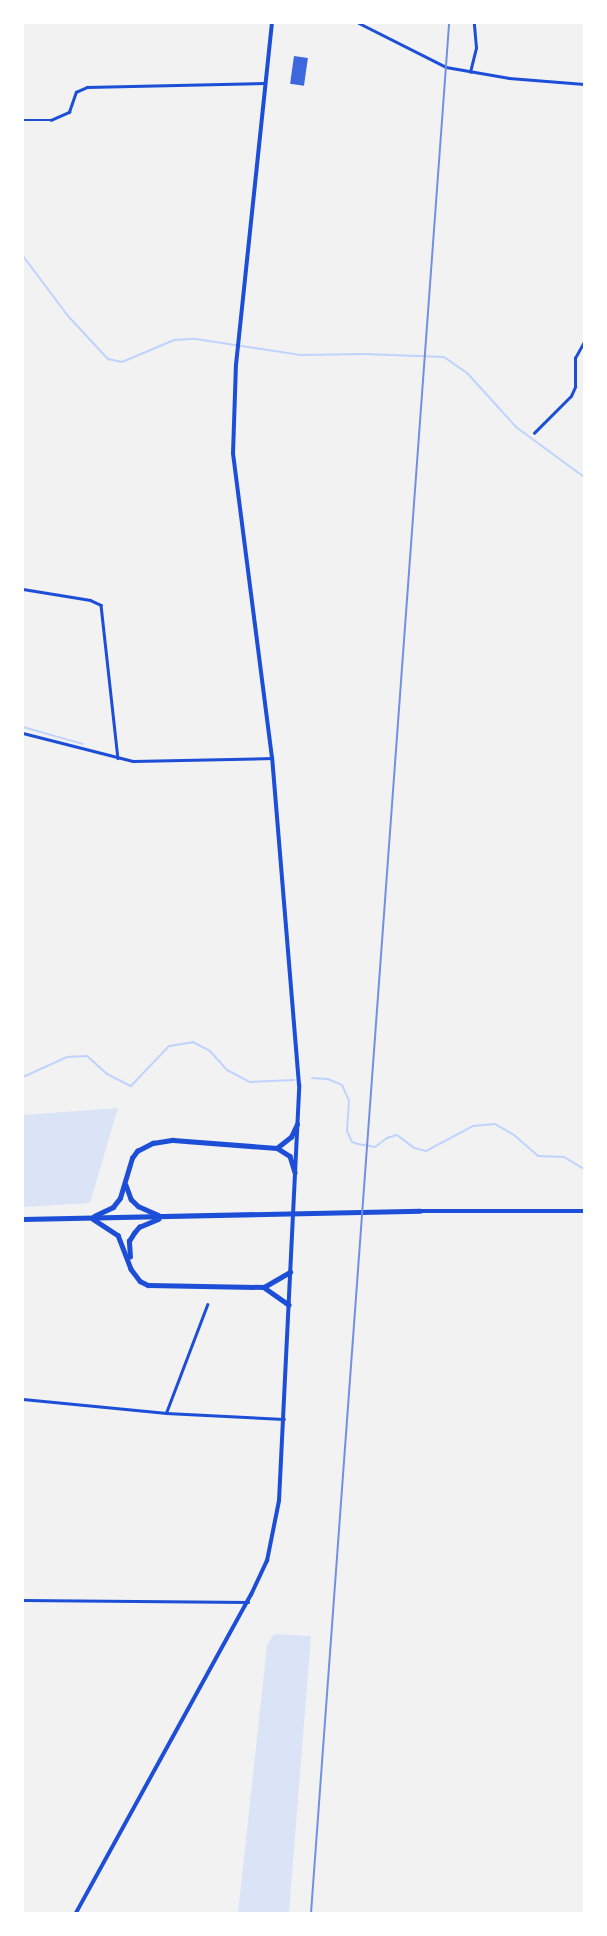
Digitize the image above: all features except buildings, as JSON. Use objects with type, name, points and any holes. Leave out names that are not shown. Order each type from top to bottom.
[{"type":"main road","points":[[277,1148],[291,1137],[298,1125]]},
{"type":"main road","points":[[89,1218],[113,1207],[120,1198],[137,1151],[153,1143],[173,1140],[277,1148],[290,1156],[295,1172]]},
{"type":"main road","points":[[125,1180],[131,1199],[138,1206],[163,1217]]},
{"type":"main road","points":[[23,1219],[420,1210],[584,1211]]},
{"type":"main road","points":[[131,1269],[130,1241],[134,1233],[147,1222],[163,1217]]},
{"type":"main road","points":[[89,1218],[102,1222],[118,1235],[131,1269],[140,1281],[148,1285],[264,1287],[290,1272]]},
{"type":"main road","points":[[264,1287],[289,1305]]},
{"type":"street","points":[[76,1913],[248,1602],[265,1567],[274,1535],[279,1501],[299,1084],[272,758],[233,454],[237,352],[272,23]]},
{"type":"street","points":[[359,23],[407,45],[435,64],[470,72],[584,83]]},
{"type":"street","points":[[470,72],[476,48],[474,23]]},
{"type":"street","points":[[23,120],[51,120],[69,112],[76,92],[87,87],[265,83]]},
{"type":"street","points":[[534,433],[571,396],[575,387],[575,358],[584,342]]},
{"type":"street","points":[[23,589],[90,600],[101,605],[118,758]]},
{"type":"street","points":[[23,733],[118,758],[272,758]]},
{"type":"street","points":[[166,1413],[208,1305]]},
{"type":"street","points":[[23,1399],[166,1413],[284,1419]]},
{"type":"street","points":[[23,1600],[248,1602]]},
{"type":"shaded area","points":[[118,1108],[90,1203],[23,1207],[23,1115]]},
{"type":"shaded area","points":[[274,1634],[311,1636],[289,1913],[238,1913],[267,1645]]},
{"type":"waterway","points":[[23,256],[68,316],[108,359],[122,362],[174,340],[196,339],[300,355],[444,357],[468,374],[516,427],[584,477]]},
{"type":"waterway","points":[[23,727],[83,744]]},
{"type":"waterway","points":[[23,1077],[67,1057],[87,1056],[107,1074],[131,1086],[169,1046],[193,1042],[210,1051],[227,1070],[250,1082],[294,1080]]},
{"type":"waterway","points":[[312,1078],[328,1079],[342,1085],[349,1101],[347,1131],[352,1142],[375,1147],[387,1138],[397,1135],[414,1148],[426,1151],[473,1126],[495,1124],[514,1135],[538,1156],[564,1157],[584,1169]]},
{"type":"railway","points":[[311,1913],[449,23]]}]
